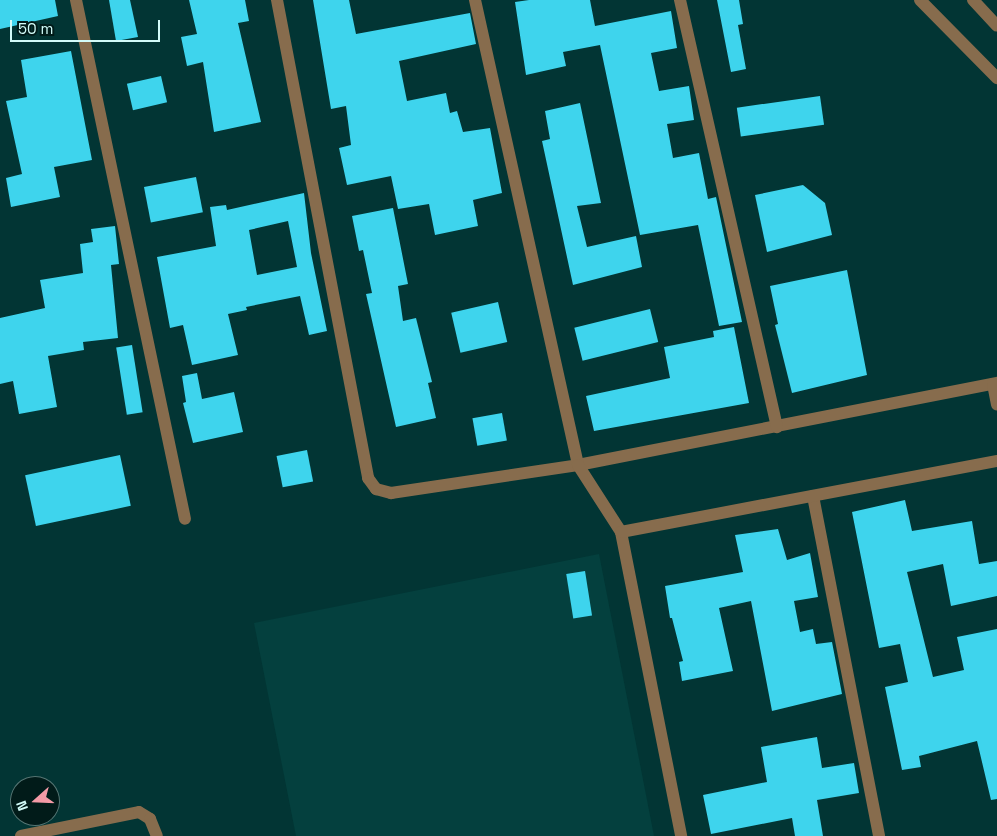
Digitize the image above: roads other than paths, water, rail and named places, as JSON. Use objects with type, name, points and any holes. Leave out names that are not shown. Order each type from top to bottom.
[{"type":"street","points":[[76,0],[185,518]]},
{"type":"street","points":[[277,0],[368,478],[376,489],[391,493],[578,465],[995,383],[997,405]]},
{"type":"street","points":[[475,0],[578,465],[621,532],[681,836]]},
{"type":"street","points":[[681,0],[777,427]]},
{"type":"street","points":[[920,0],[997,78]]},
{"type":"street","points":[[973,0],[997,26]]},
{"type":"street","points":[[621,532],[997,461]]},
{"type":"street","points":[[813,496],[879,836]]},
{"type":"street","points":[[22,836],[35,835],[139,812],[150,819],[157,836]]}]
